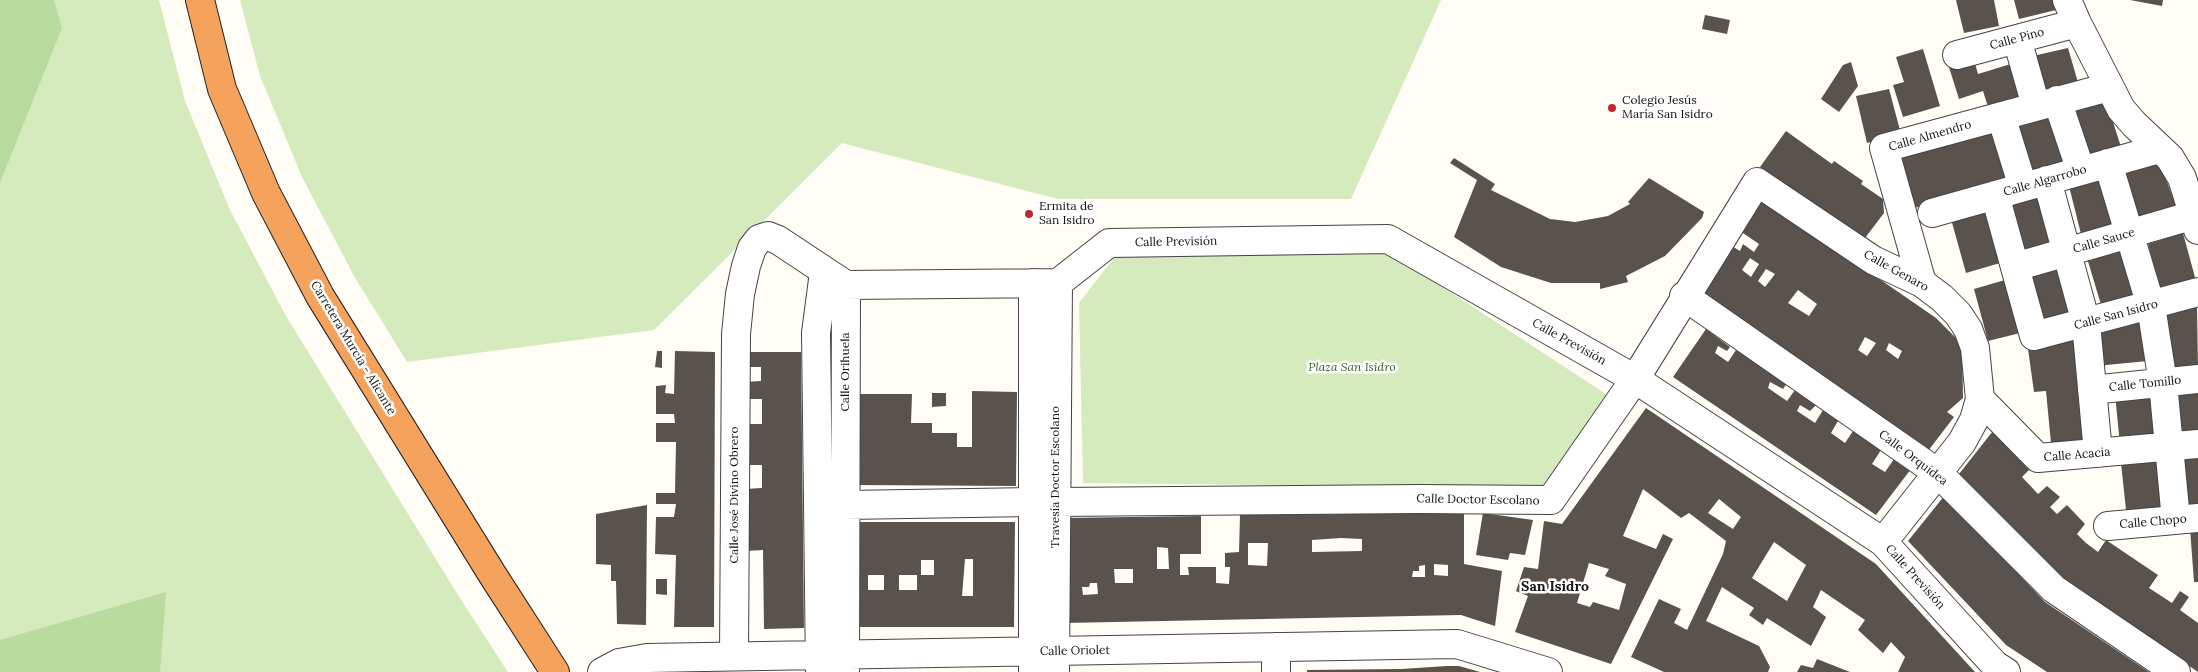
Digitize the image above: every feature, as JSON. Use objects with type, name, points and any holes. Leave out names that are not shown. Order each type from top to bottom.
[{"type":"highway","name":"Carretera Murcia - Alicante","points":[[200,0],[222,89],[266,193],[320,296],[555,672]]},
{"type":"street","name":"Calle Pino","points":[[1957,55],[2017,39],[2072,11]]},
{"type":"street","points":[[2072,11],[2109,87],[2126,114],[2170,158],[2182,178],[2196,223]]},
{"type":"street","points":[[2017,39],[2081,171]]},
{"type":"street","name":"Calle Almendro","points":[[1922,283],[1884,148],[2109,87]]},
{"type":"street","points":[[2000,116],[2035,184],[2066,252],[2086,323],[2098,453]]},
{"type":"street","name":"Calle Algarrobo","points":[[1932,213],[2159,149]]},
{"type":"street","points":[[2108,163],[2151,306],[2163,382],[2169,447],[2187,519]]},
{"type":"street","name":"Calle Genaro","points":[[1757,182],[1873,260],[1922,283],[1942,298],[1958,314],[1968,329],[1975,348],[1980,399]]},
{"type":"street","name":"Calle Doctor Escolano","points":[[1044,502],[1408,499],[1551,500],[1635,379],[1684,296],[1757,182]]},
{"type":"street","points":[[1995,195],[2015,267]]},
{"type":"street","name":"Calle Sauce","points":[[2015,267],[2129,234],[2196,223]]},
{"type":"street","name":"Calle José Divino Obrero","points":[[734,656],[736,334],[740,294],[746,266],[752,248],[759,239],[768,236],[778,240],[835,278]]},
{"type":"street","name":"Calle Previsión","points":[[1046,283],[1109,243],[1388,239],[1635,379],[1883,542],[1995,665],[2006,672]]},
{"type":"street","name":"Calle San Isidro","points":[[2015,267],[2034,336],[2198,292]]},
{"type":"street","points":[[832,663],[816,333],[835,278],[1046,283]]},
{"type":"street","name":"Calle Orihuela","points":[[832,663],[845,504],[835,278]]},
{"type":"street","name":"Travesía Doctor Escolano","points":[[1044,662],[1046,283]]},
{"type":"street","name":"Calle Orquídea","points":[[1684,296],[1938,473],[2054,589],[2176,672]]},
{"type":"street","name":"Calle Tomillo","points":[[2092,390],[2198,379]]},
{"type":"street","points":[[1883,542],[1962,442],[1974,420],[1980,399]]},
{"type":"street","name":"Calle Acacia","points":[[1980,399],[2038,458],[2198,444]]},
{"type":"street","points":[[845,504],[1044,502]]},
{"type":"street","name":"Calle Chopo","points":[[2108,526],[2187,519]]},
{"type":"street","name":"Calle Oriolet","points":[[602,672],[619,663],[647,658],[734,656],[832,663],[1276,660],[1456,644],[1548,672]]},
{"type":"green space","points":[[0,0],[159,0],[185,101],[230,210],[286,316],[458,595],[508,672],[0,672]]},
{"type":"green space","points":[[0,0],[54,0],[62,28],[0,183]]},
{"type":"green space","points":[[240,0],[1441,0],[1351,199],[1058,199],[842,143],[654,330],[407,362],[354,276],[302,177],[260,76]]},
{"type":"green space","name":"Plaza San Isidro","points":[[1386,250],[1606,394],[1541,488],[1083,483],[1079,303],[1117,254]]},
{"type":"green space","points":[[166,592],[160,672],[0,672],[0,640]]},
{"type":"building","points":[[1956,0],[1994,0],[1999,26],[1964,33]]},
{"type":"building","points":[[2014,0],[2053,0],[2056,10],[2019,19]]},
{"type":"building","points":[[2130,0],[2163,0],[2162,6]]},
{"type":"building","points":[[1705,15],[1730,20],[1727,34],[1702,29]]},
{"type":"building","points":[[2068,48],[2079,86],[2043,95],[2033,56]]},
{"type":"building","points":[[1923,49],[1940,106],[1903,117],[1893,85],[1904,82],[1896,57]]},
{"type":"building","points":[[1973,56],[1978,74],[2014,63],[2025,99],[1989,110],[1983,91],[1959,99],[1948,64]]},
{"type":"building","points":[[1851,62],[1858,86],[1839,112],[1821,99],[1843,65]]},
{"type":"building","points":[[1889,89],[1901,134],[1867,143],[1856,96]]},
{"type":"building","points":[[2105,97],[2121,147],[2089,158],[2073,108]]},
{"type":"building","points":[[2049,113],[2067,166],[2029,178],[2012,125]]},
{"type":"building","points":[[1997,128],[2013,179],[1911,209],[1897,155]]},
{"type":"building","points":[[1786,131],[1832,164],[1834,161],[1863,181],[1861,184],[1883,199],[1884,213],[1862,242],[1760,167]]},
{"type":"building","points":[[1454,158],[1495,184],[1491,190],[1550,219],[1575,222],[1608,216],[1630,204],[1628,202],[1649,178],[1704,212],[1702,218],[1665,256],[1626,276],[1628,282],[1600,289],[1600,283],[1551,283],[1501,267],[1454,237],[1477,180],[1450,163]]},
{"type":"building","points":[[2159,159],[2177,210],[2140,222],[2123,170]]},
{"type":"building","points":[[2102,176],[2117,228],[2082,238],[2069,186]]},
{"type":"building","points":[[2047,194],[2060,244],[2024,254],[2012,203]]},
{"type":"building","points":[[1762,198],[1936,318],[1962,344],[1963,398],[1947,412],[1954,417],[1928,451],[1698,292],[1730,245],[1740,251],[1743,244],[1754,252],[1759,244],[1740,231]],"holes":[[[1750,258],[1759,264],[1751,277],[1742,270]],[[1766,269],[1775,274],[1765,287],[1758,281]],[[1798,290],[1817,304],[1809,316],[1788,303]],[[1865,337],[1876,343],[1867,356],[1858,350]],[[1889,343],[1902,351],[1898,359],[1886,350]]]},
{"type":"building","points":[[1986,211],[2000,263],[1966,273],[1951,219]]},
{"type":"building","points":[[2183,233],[2196,281],[2161,291],[2148,244]]},
{"type":"building","points":[[2121,248],[2136,299],[2102,308],[2087,258]]},
{"type":"building","points":[[2066,265],[2080,317],[2045,325],[2030,273]]},
{"type":"building","points":[[2005,280],[2020,333],[1988,341],[1974,289]]},
{"type":"building","points":[[2197,305],[2198,371],[2171,376],[2163,315]]},
{"type":"building","points":[[2142,321],[2148,361],[2096,366],[2092,332]]},
{"type":"building","points":[[1706,329],[1730,347],[1727,351],[1718,346],[1715,353],[1728,362],[1736,350],[1787,383],[1783,389],[1770,382],[1768,388],[1787,401],[1795,390],[1816,405],[1810,411],[1800,405],[1797,411],[1815,423],[1823,410],[1838,421],[1831,433],[1845,443],[1853,431],[1881,450],[1872,464],[1885,472],[1894,459],[1911,469],[1876,515],[1673,377]]},
{"type":"building","points":[[2082,337],[2087,440],[2051,443],[2046,391],[2034,392],[2028,349]]},
{"type":"building","points":[[657,351],[662,351],[662,368],[655,367]]},
{"type":"building","points":[[675,351],[715,352],[714,627],[674,627],[676,555],[655,554],[656,517],[674,517],[676,504],[656,504],[656,493],[675,493],[676,442],[656,442],[656,423],[675,423],[674,414],[656,414],[656,386],[666,385],[665,393],[674,394]]},
{"type":"building","points":[[744,352],[801,352],[804,628],[764,629],[763,550],[746,551],[745,489],[762,488],[762,465],[745,465],[745,424],[762,424],[762,399],[745,399],[745,382],[761,381],[761,367],[745,367]]},
{"type":"building","points":[[2198,383],[2198,433],[2182,434],[2177,385]]},
{"type":"building","points":[[2151,390],[2156,441],[2120,445],[2115,394]]},
{"type":"building","points":[[972,391],[1017,392],[1016,486],[855,485],[855,394],[912,394],[911,423],[932,423],[932,433],[957,433],[957,447],[972,447]]},
{"type":"building","points":[[932,393],[946,393],[946,406],[932,407]]},
{"type":"building","points":[[1646,408],[1876,564],[1975,672],[1898,672],[1905,657],[1891,642],[1883,653],[1858,630],[1865,620],[1821,590],[1813,607],[1826,617],[1811,646],[1767,618],[1763,625],[1749,615],[1754,608],[1722,587],[1706,621],[1759,646],[1770,667],[1768,672],[1664,672],[1631,657],[1659,599],[1681,609],[1674,623],[1687,630],[1723,554],[1726,541],[1689,513],[1681,518],[1643,489],[1623,536],[1656,549],[1663,534],[1673,539],[1611,664],[1515,632],[1528,596],[1516,591],[1524,567],[1538,569],[1544,521],[1562,524]],"holes":[[[1719,499],[1741,517],[1733,529],[1708,513]],[[1774,542],[1806,565],[1787,601],[1752,578]],[[1589,563],[1609,569],[1605,576],[1626,584],[1619,610],[1593,602],[1590,607],[1577,603]]]},
{"type":"building","points":[[1993,431],[2030,469],[2022,477],[2038,494],[2047,486],[2060,497],[2050,507],[2057,514],[2067,505],[2085,524],[2077,534],[2086,543],[2098,552],[2106,540],[2158,575],[2149,588],[2172,603],[2180,591],[2189,597],[2180,610],[2198,623],[2198,672],[2059,576],[1959,474]]},
{"type":"building","points":[[2198,455],[2198,507],[2186,508],[2181,457]]},
{"type":"building","points":[[2159,458],[2165,507],[2126,510],[2121,463]]},
{"type":"building","points":[[1945,495],[2045,602],[2149,672],[2047,672],[2006,645],[1908,541]]},
{"type":"building","points":[[647,505],[646,625],[617,624],[616,581],[611,581],[611,565],[596,564],[596,514]]},
{"type":"building","points":[[1464,513],[1464,564],[1502,571],[1495,626],[1461,615],[1064,623],[1063,518],[1201,516],[1201,554],[1180,554],[1180,575],[1189,575],[1188,567],[1216,567],[1216,583],[1229,584],[1230,567],[1225,567],[1225,553],[1239,552],[1240,515]],"holes":[[[1362,539],[1362,551],[1312,552],[1312,540]],[[1248,543],[1268,543],[1267,566],[1248,565]],[[1157,547],[1168,548],[1169,569],[1157,569]],[[1434,564],[1448,565],[1448,576],[1434,575]],[[1425,565],[1425,577],[1412,577],[1413,571],[1419,571],[1419,566]],[[1114,569],[1133,569],[1133,583],[1115,583]],[[1090,583],[1097,583],[1098,594],[1083,595],[1082,587],[1089,587]]]},
{"type":"building","points":[[1483,513],[1533,520],[1525,555],[1510,553],[1508,560],[1476,555]]},
{"type":"building","points":[[856,522],[1015,522],[1014,627],[855,627]],"holes":[[[965,559],[973,559],[973,596],[962,596]],[[921,560],[934,560],[934,575],[921,575]],[[868,575],[884,575],[884,590],[868,590]],[[899,575],[917,575],[917,590],[899,590]]]},
{"type":"building","points":[[2190,528],[2198,528],[2198,582],[2194,582]]},
{"type":"building","points":[[656,579],[667,579],[667,595],[656,594]]},
{"type":"building","points":[[1817,659],[1850,672],[1797,672],[1801,665],[1813,668]]},
{"type":"building","points":[[1459,666],[1480,672],[1307,672],[1307,670],[1401,669]]},
{"type":"place","name":"Colegio Jesús María San Isidro","points":[[1612,108]]},
{"type":"place","name":"Ermita de San Isidro","points":[[1029,214]]},
{"type":"district","name":"San Isidro","points":[[1555,587]]}]
